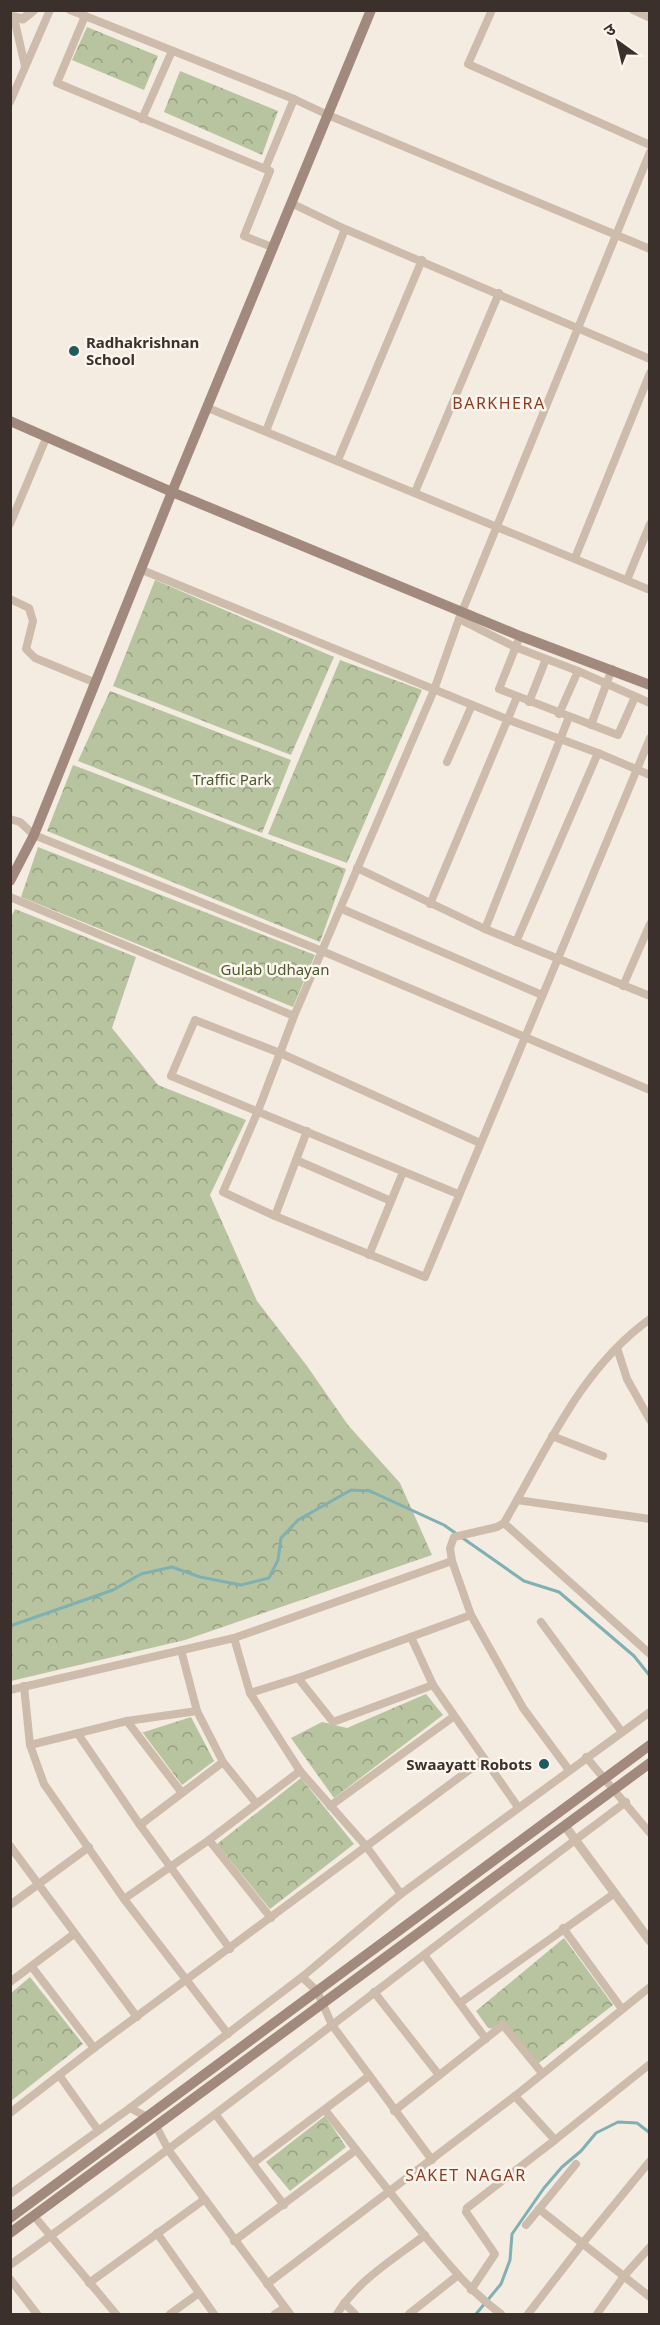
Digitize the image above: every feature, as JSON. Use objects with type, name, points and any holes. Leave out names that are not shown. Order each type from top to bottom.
[{"type":"main road","points":[[10,881],[34,835],[172,492],[371,10]]},
{"type":"main road","points":[[10,421],[461,615],[612,669],[650,685]]},
{"type":"main road","points":[[10,2218],[648,1746]]},
{"type":"main road","points":[[10,2233],[650,1763]]},
{"type":"main road","points":[[147,2117],[156,2126]]},
{"type":"street","points":[[25,66],[12,17],[23,19],[33,10]]},
{"type":"street","points":[[10,102],[50,10]]},
{"type":"street","points":[[70,10],[294,99],[650,249]]},
{"type":"street","points":[[492,10],[468,64],[650,144]]},
{"type":"street","points":[[633,10],[650,18]]},
{"type":"street","points":[[85,16],[57,83],[270,171],[244,236],[272,248]]},
{"type":"street","points":[[141,119],[172,51]]},
{"type":"street","points":[[265,169],[294,99]]},
{"type":"street","points":[[650,152],[461,615],[434,690],[357,868],[342,909],[294,1016],[258,1111],[223,1192],[275,1216],[424,1277],[650,738]]},
{"type":"street","points":[[291,203],[345,229],[650,358]]},
{"type":"street","points":[[266,431],[345,229]]},
{"type":"street","points":[[338,460],[422,260]]},
{"type":"street","points":[[416,492],[499,293]]},
{"type":"street","points":[[575,558],[650,373]]},
{"type":"street","points":[[208,408],[650,590]]},
{"type":"street","points":[[10,524],[47,436]]},
{"type":"street","points":[[627,580],[650,524]]},
{"type":"street","points":[[142,570],[650,776]]},
{"type":"street","points":[[10,599],[29,608],[33,621],[26,649],[35,658],[96,683]]},
{"type":"street","points":[[461,615],[515,647],[607,683],[650,703]]},
{"type":"street","points":[[520,636],[499,689],[618,735],[635,697]]},
{"type":"street","points":[[529,702],[546,659]]},
{"type":"street","points":[[591,725],[612,669]]},
{"type":"street","points":[[559,714],[578,671]]},
{"type":"street","points":[[430,904],[518,697]]},
{"type":"street","points":[[447,762],[472,705]]},
{"type":"street","points":[[485,929],[569,717]]},
{"type":"street","points":[[516,942],[598,753]]},
{"type":"street","points":[[10,819],[20,822],[34,835],[322,951],[650,1089]]},
{"type":"street","points":[[357,868],[485,929],[650,996]]},
{"type":"street","points":[[10,897],[294,1016]]},
{"type":"street","points":[[342,909],[542,995]]},
{"type":"street","points":[[623,986],[650,924]]},
{"type":"street","points":[[458,1194],[171,1076],[195,1020],[280,1053],[480,1143]]},
{"type":"street","points":[[275,1216],[307,1131]]},
{"type":"street","points":[[296,1160],[391,1201]]},
{"type":"street","points":[[369,1255],[403,1172]]},
{"type":"street","points":[[568,1770],[523,1708],[471,1615],[452,1561],[450,1548],[454,1537],[501,1525],[571,1404],[629,1334],[650,1319]]},
{"type":"street","points":[[617,1348],[627,1379],[650,1420]]},
{"type":"street","points":[[552,1436],[603,1456]]},
{"type":"street","points":[[517,1500],[650,1519]]},
{"type":"street","points":[[501,1525],[650,1654]]},
{"type":"street","points":[[10,1690],[234,1638],[452,1561]]},
{"type":"street","points":[[250,1693],[298,1678],[471,1615]]},
{"type":"street","points":[[541,1622],[622,1732]]},
{"type":"street","points":[[411,1637],[433,1685],[453,1717],[518,1807]]},
{"type":"street","points":[[234,1638],[250,1693],[300,1771],[366,1846],[401,1894]]},
{"type":"street","points":[[181,1650],[197,1711],[223,1762],[256,1803]]},
{"type":"street","points":[[298,1678],[333,1722],[433,1685]]},
{"type":"street","points":[[24,1686],[30,1745],[44,1784],[124,1899],[228,2034]]},
{"type":"street","points":[[30,1745],[128,1721],[197,1711]]},
{"type":"street","points":[[10,2194],[228,2034],[302,1977],[401,1894],[650,1712]]},
{"type":"street","points":[[330,1806],[453,1717]]},
{"type":"street","points":[[128,1721],[182,1793]]},
{"type":"street","points":[[78,1734],[140,1825],[230,1949]]},
{"type":"street","points":[[586,1757],[650,1833]]},
{"type":"street","points":[[10,2113],[94,2048],[484,1759]]},
{"type":"street","points":[[140,1825],[223,1762]]},
{"type":"street","points":[[124,1899],[209,1840],[300,1771]]},
{"type":"street","points":[[10,2265],[169,2151],[374,1992],[626,1802]]},
{"type":"street","points":[[565,1826],[650,1941]]},
{"type":"street","points":[[209,1840],[271,1918]]},
{"type":"street","points":[[10,1846],[137,2017]]},
{"type":"street","points":[[10,1905],[89,1847]]},
{"type":"street","points":[[460,2003],[615,1893]]},
{"type":"street","points":[[563,1928],[622,2009]]},
{"type":"street","points":[[10,1982],[74,1934]]},
{"type":"street","points":[[424,1955],[486,2039]]},
{"type":"street","points":[[32,1967],[94,2048]]},
{"type":"street","points":[[302,1977],[317,1991],[332,2025],[432,2160]]},
{"type":"street","points":[[267,2284],[515,2096],[650,1987]]},
{"type":"street","points":[[374,1992],[439,2075]]},
{"type":"street","points":[[394,2110],[503,2025],[542,2073]]},
{"type":"street","points":[[471,2290],[495,2254],[466,2212],[467,2208],[650,2064]]},
{"type":"street","points":[[59,2075],[98,2130]]},
{"type":"street","points":[[253,2163],[369,2076]]},
{"type":"street","points":[[515,2096],[555,2140]]},
{"type":"street","points":[[130,2108],[147,2117]]},
{"type":"street","points":[[325,2110],[457,2276],[478,2297],[498,2312]]},
{"type":"street","points":[[216,2115],[284,2205]]},
{"type":"street","points":[[156,2126],[169,2151],[288,2311],[275,2314]]},
{"type":"street","points":[[234,2241],[356,2150]]},
{"type":"street","points":[[528,2314],[650,2161]]},
{"type":"street","points":[[526,2225],[576,2164]]},
{"type":"street","points":[[89,2283],[205,2199]]},
{"type":"street","points":[[539,2209],[650,2297]]},
{"type":"street","points":[[34,2216],[116,2314]]},
{"type":"street","points":[[157,2233],[214,2314]]},
{"type":"street","points":[[337,2314],[365,2281],[425,2235]]},
{"type":"street","points":[[597,2314],[624,2276],[650,2247]]},
{"type":"street","points":[[409,2314],[457,2276]]},
{"type":"street","points":[[10,2279],[37,2314]]},
{"type":"street","points":[[170,2314],[199,2293]]},
{"type":"street","points":[[344,2303],[355,2314]]},
{"type":"green space","points":[[87,27],[158,56],[144,90],[72,60]]},
{"type":"green space","points":[[180,71],[278,111],[262,155],[164,112]]},
{"type":"green space","points":[[155,580],[334,657],[291,755],[113,686]]},
{"type":"green space","points":[[340,660],[422,690],[347,863],[268,834]]},
{"type":"green space","name":"Traffic Park","points":[[110,691],[291,760],[262,833],[78,761]]},
{"type":"green space","points":[[73,765],[346,869],[320,942],[47,831]]},
{"type":"green space","name":"Gulab Udhayan","points":[[38,847],[315,955],[293,1007],[21,897]]},
{"type":"green space","points":[[15,909],[136,957],[112,1028],[158,1085],[246,1120],[210,1195],[257,1301],[307,1366],[348,1425],[400,1483],[432,1555],[185,1640],[11,1681],[10,919]]},
{"type":"green space","points":[[426,1694],[443,1715],[334,1798],[291,1738],[322,1722],[347,1728]]},
{"type":"green space","points":[[191,1717],[214,1761],[182,1785],[141,1733]]},
{"type":"green space","points":[[301,1778],[354,1844],[270,1909],[217,1844]]},
{"type":"green space","points":[[564,1938],[613,2005],[535,2066],[504,2030],[488,2028],[476,2011]]},
{"type":"green space","points":[[30,1977],[83,2044],[11,2101],[11,1993]]},
{"type":"green space","points":[[325,2116],[346,2147],[290,2191],[266,2162]]},
{"type":"waterway","points":[[10,1626],[113,1590],[141,1574],[172,1567],[200,1577],[241,1585],[269,1578],[278,1560],[281,1538],[298,1520],[351,1490],[370,1491],[444,1525],[524,1581],[559,1592],[634,1656],[650,1676]]},
{"type":"waterway","points":[[476,2314],[501,2284],[510,2260],[512,2234],[544,2188],[562,2167],[581,2151],[596,2133],[618,2122],[637,2123],[650,2133]]},
{"type":"place","name":"Radhakrishnan School","points":[[74,351]]},
{"type":"place","name":"Swaayatt Robots","points":[[544,1764]]},
{"type":"district","name":"BARKHERA","points":[[499,403]]},
{"type":"district","name":"SAKET NAGAR","points":[[466,2175]]}]
